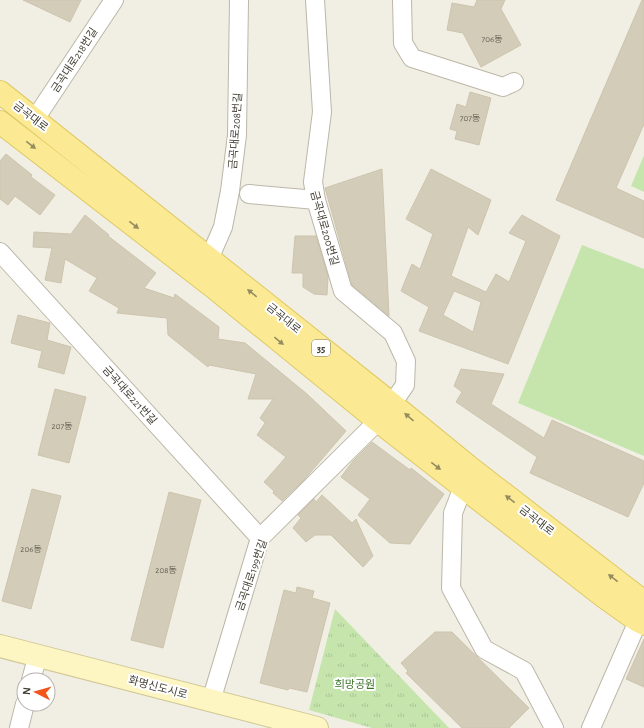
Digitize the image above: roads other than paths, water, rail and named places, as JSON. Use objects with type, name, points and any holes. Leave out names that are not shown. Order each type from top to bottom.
[{"type":"main road","name":"금곡대로","points":[[0,92],[473,470],[642,616]]},
{"type":"main road","name":"금곡대로","points":[[0,122],[212,286],[378,421],[603,596],[642,616]]},
{"type":"main road","name":"화명신도시로","points":[[0,646],[316,728]]},
{"type":"street","name":"금곡대로218번길","points":[[35,119],[114,0]]},
{"type":"street","name":"금곡대로208번길","points":[[209,259],[222,227],[230,191],[236,142],[239,0]]},
{"type":"street","name":"금곡대로200번길","points":[[316,0],[322,112],[313,182],[316,200],[343,291],[393,333],[406,361],[405,385],[378,421]]},
{"type":"street","points":[[402,0],[403,43],[412,58],[503,87],[514,82]]},
{"type":"street","points":[[249,194],[316,200]]},
{"type":"street","name":"금곡대로221번길","points":[[0,252],[260,538]]},
{"type":"street","name":"금곡대로199번길","points":[[211,701],[260,538],[378,421]]},
{"type":"street","points":[[463,487],[453,513],[451,588],[484,649],[524,670],[554,728]]},
{"type":"street","points":[[591,728],[642,616]]},
{"type":"street","points":[[33,672],[38,655]]},
{"type":"street","points":[[19,728],[23,712]]},
{"type":"park label","name":"희망공원","points":[[355,684]]}]
